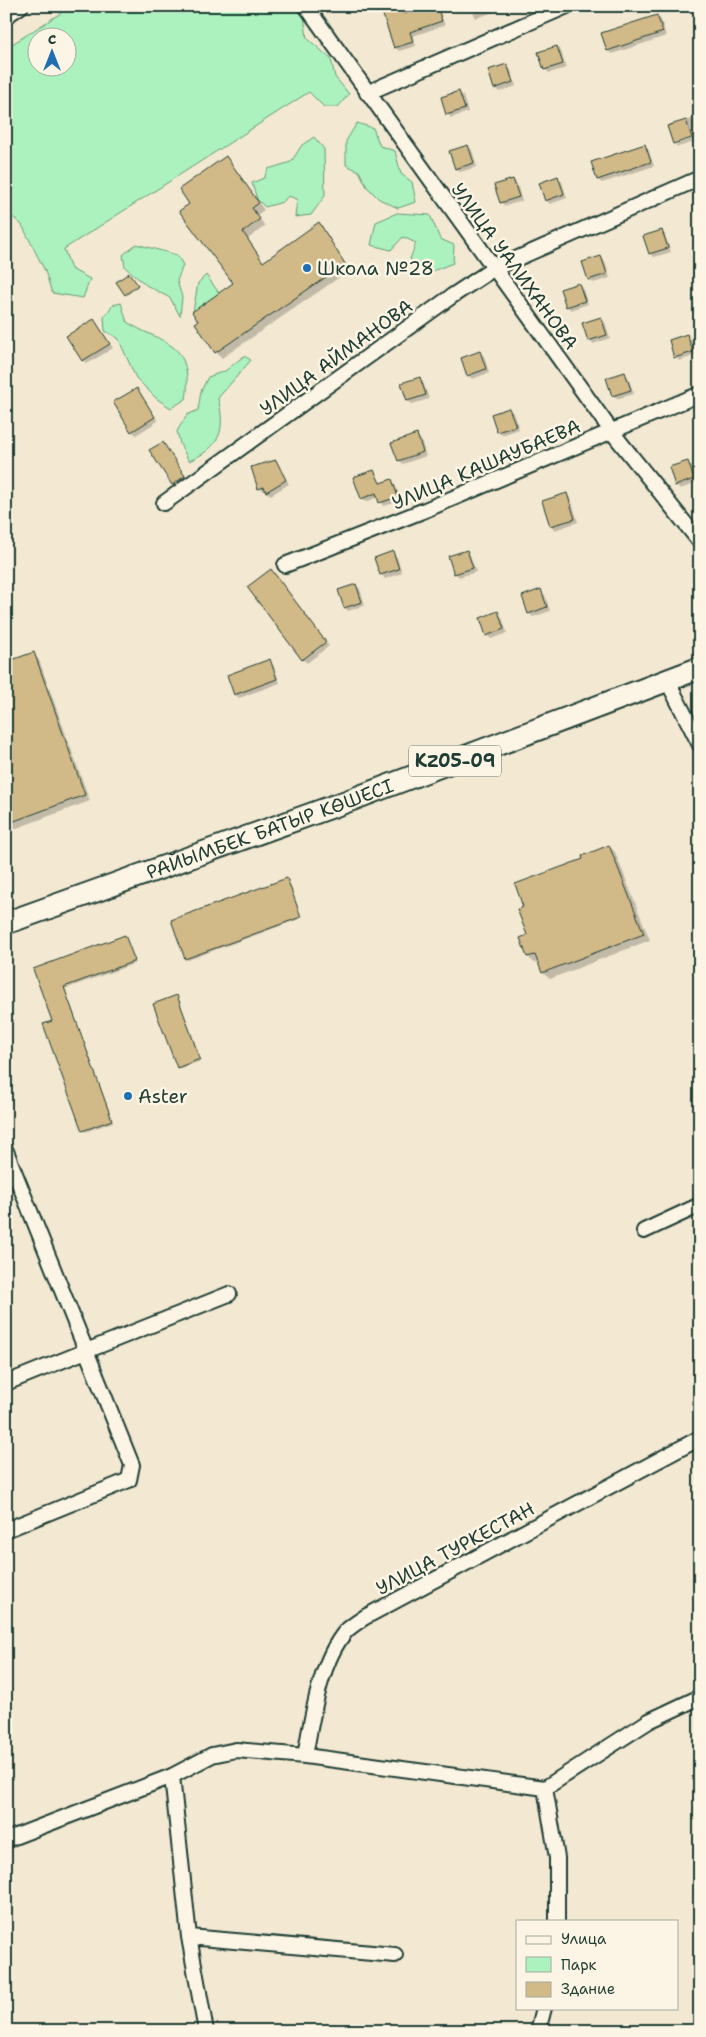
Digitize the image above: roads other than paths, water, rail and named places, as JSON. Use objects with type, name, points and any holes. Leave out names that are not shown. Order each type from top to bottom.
[{"type":"main road","name":"РАЙЫМБЕК БАТЫР КӨШЕСІ","points":[[6,924],[348,801],[700,668]]},
{"type":"street","points":[[6,16],[21,6]]},
{"type":"street","name":"УЛИЦА УАЛИХАНОВА","points":[[306,6],[366,93],[612,432],[700,542]]},
{"type":"street","points":[[366,93],[567,6]]},
{"type":"street","name":"УЛИЦА АЙМАНОВА","points":[[164,503],[452,296],[493,269],[700,178]]},
{"type":"street","name":"УЛИЦА КАШАУБАЕВА","points":[[286,565],[612,432],[700,394]]},
{"type":"street","points":[[667,680],[700,745]]},
{"type":"street","points":[[6,1151],[132,1465],[132,1474],[129,1480],[6,1530]]},
{"type":"street","points":[[644,1231],[700,1205]]},
{"type":"street","points":[[6,1383],[81,1355],[86,1350],[229,1294]]},
{"type":"street","name":"УЛИЦА ТУРКЕСТАН","points":[[305,1756],[318,1691],[337,1645],[347,1630],[365,1617],[700,1438]]},
{"type":"street","points":[[6,1840],[172,1776],[212,1755],[236,1750],[305,1756],[545,1788],[649,1721],[700,1697]]},
{"type":"street","points":[[172,1776],[189,1937],[206,2031]]},
{"type":"street","points":[[545,1788],[557,1858],[557,1920]]},
{"type":"street","points":[[189,1937],[395,1955]]},
{"type":"street","points":[[538,2031],[543,2010]]},
{"type":"place","name":"Школа №28","points":[[307,268]]},
{"type":"place","name":"Aster","points":[[128,1096]]}]
